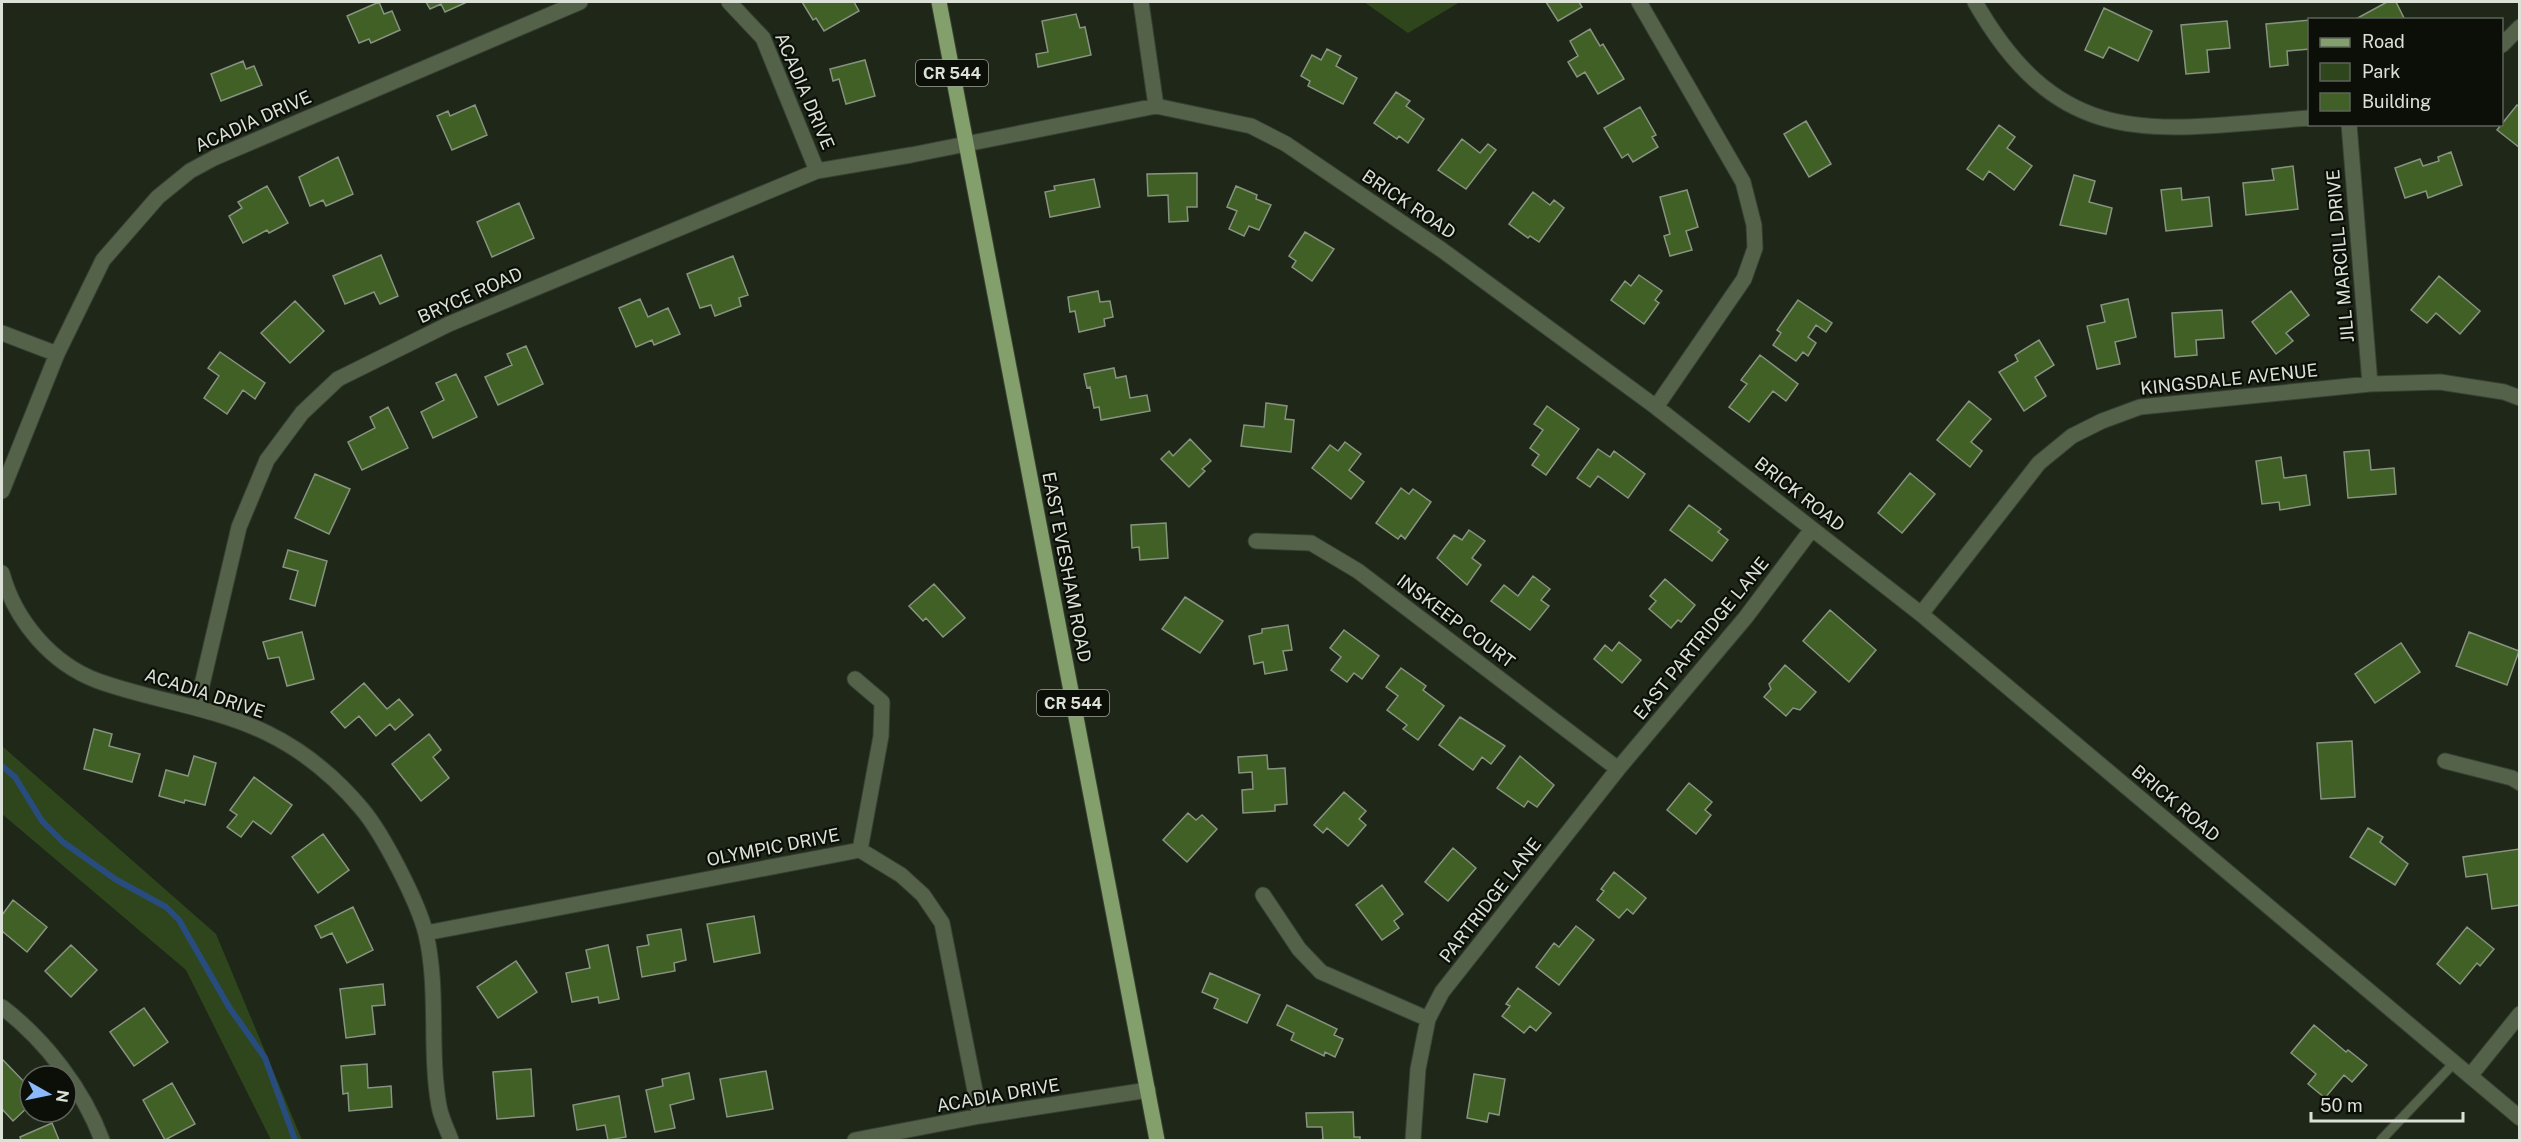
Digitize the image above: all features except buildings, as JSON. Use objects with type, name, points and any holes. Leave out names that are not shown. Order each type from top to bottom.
[{"type":"main road","name":"EAST EVESHAM ROAD","points":[[939,2],[1157,1140]]},
{"type":"street","name":"ACADIA DRIVE","points":[[2,491],[57,354],[103,260],[158,197],[190,171],[579,2]]},
{"type":"street","name":"ACADIA DRIVE","points":[[729,2],[744,15],[763,38],[818,171]]},
{"type":"street","points":[[1141,2],[1156,106]]},
{"type":"street","points":[[1639,2],[1743,182],[1754,225],[1755,248],[1744,279],[1656,407]]},
{"type":"street","points":[[1975,2],[2006,49],[2041,87],[2067,105],[2095,117],[2126,125],[2165,128],[2308,118]]},
{"type":"street","points":[[2503,44],[2518,30]]},
{"type":"street","name":"BRICK ROAD","points":[[966,145],[1156,106],[1251,126],[1286,144],[1442,250],[1656,407],[1921,614],[2520,1118]]},
{"type":"street","name":"JILL MARCILL DRIVE","points":[[2349,126],[2370,384]]},
{"type":"street","name":"BRYCE ROAD","points":[[197,706],[239,527],[267,460],[302,413],[338,379],[449,324],[818,171],[966,145]]},
{"type":"street","points":[[2,333],[57,354]]},
{"type":"street","name":"KINGSDALE AVENUE","points":[[1921,614],[2039,463],[2072,436],[2102,421],[2140,407],[2370,384],[2440,381],[2504,392],[2520,398]]},
{"type":"street","name":"EAST PARTRIDGE LANE","points":[[1618,769],[1746,617],[1812,529]]},
{"type":"street","name":"INSKEEP COURT","points":[[1256,541],[1311,543],[1358,571],[1618,769]]},
{"type":"street","name":"ACADIA DRIVE","points":[[2,573],[26,624],[47,651],[97,680],[197,706],[267,733],[313,760],[363,810],[384,842],[426,933],[431,975],[439,1107],[451,1140]]},
{"type":"street","points":[[855,679],[882,702],[881,735],[860,850]]},
{"type":"street","points":[[2445,761],[2512,778],[2520,783]]},
{"type":"street","name":"PARTRIDGE LANE","points":[[1413,1140],[1418,1069],[1428,1019],[1442,992],[1618,769]]},
{"type":"street","name":"OLYMPIC DRIVE","points":[[426,933],[860,850],[901,875],[923,895],[942,922],[980,1116]]},
{"type":"street","points":[[1263,895],[1299,949],[1321,972],[1428,1019]]},
{"type":"street","points":[[2,1006],[67,1074],[102,1140]]},
{"type":"street","points":[[2470,1076],[2520,1014]]},
{"type":"street","name":"ACADIA DRIVE","points":[[855,1140],[980,1116],[1148,1090]]},
{"type":"lane","points":[[2381,1140],[2454,1063]]},
{"type":"green space","points":[[1364,2],[1460,2],[1408,33]]},
{"type":"green space","points":[[2,746],[216,934],[302,1140],[271,1140],[186,970],[2,814]]},
{"type":"waterway","points":[[2,766],[15,777],[42,821],[63,842],[115,879],[166,907],[179,920],[229,1007],[265,1058],[295,1140]]}]
